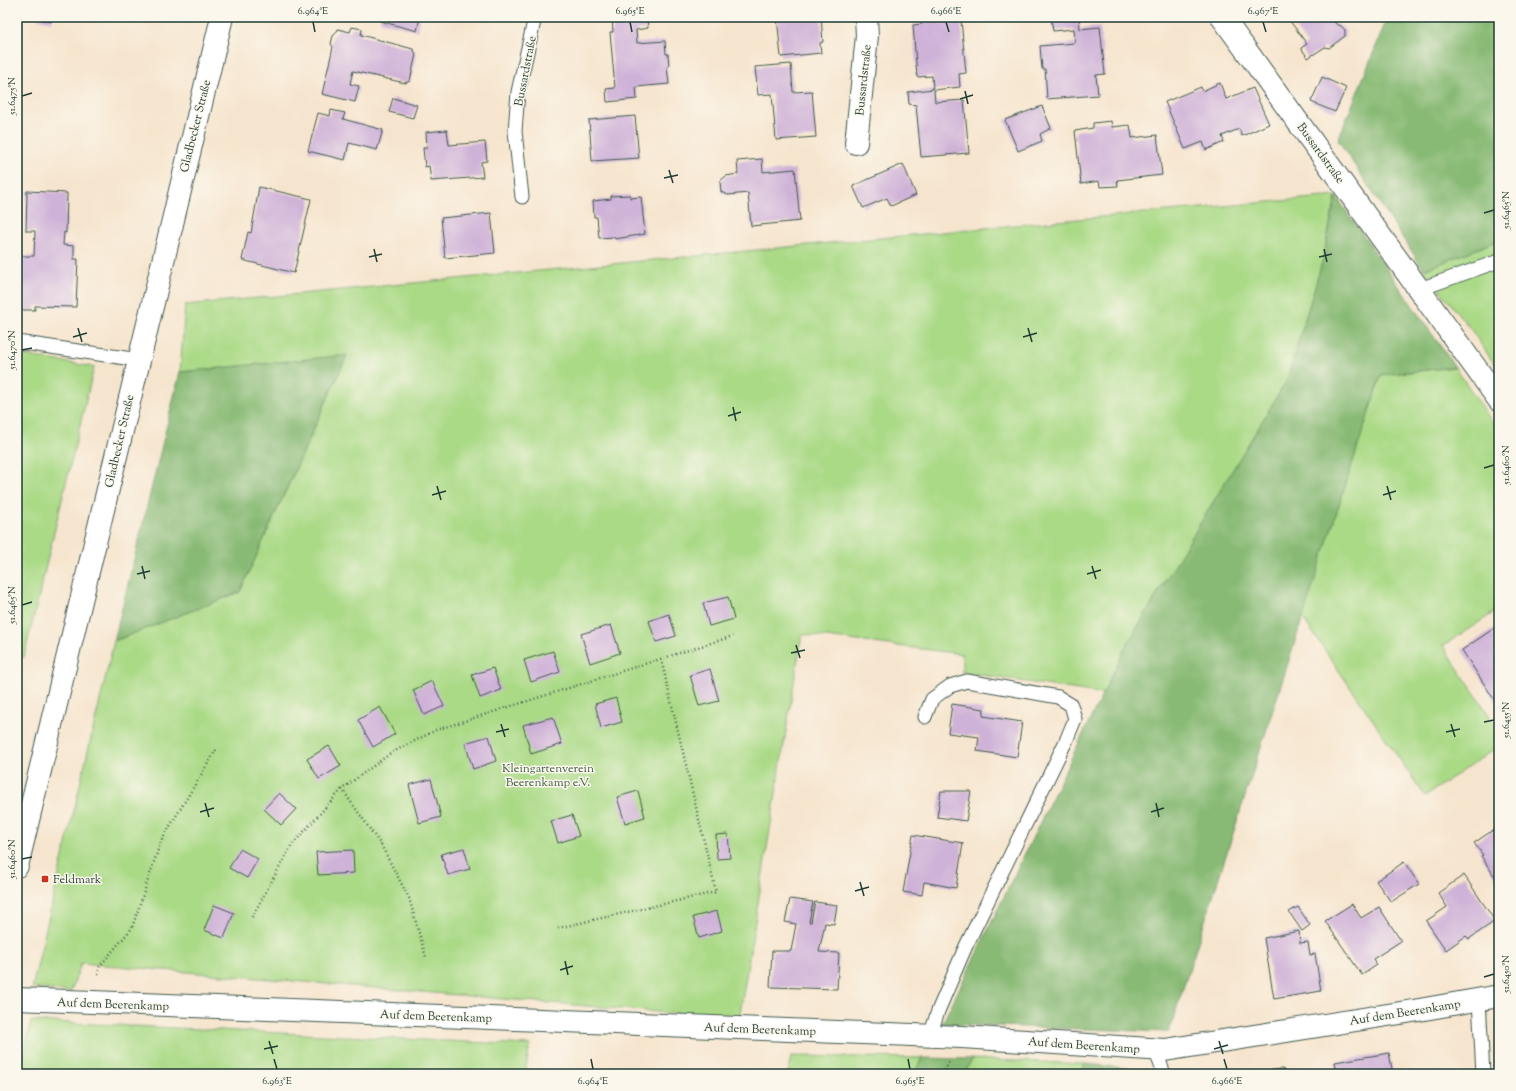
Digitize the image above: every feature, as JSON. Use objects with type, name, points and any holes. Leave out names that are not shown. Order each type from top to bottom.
[{"type":"street","name":"Gladbecker Straße","points":[[17,866],[222,17]]},
{"type":"street","name":"Bussardstraße","points":[[856,143],[867,36],[866,17]]},
{"type":"street","name":"Bussardstraße","points":[[1222,17],[1499,400]]},
{"type":"street","name":"Auf dem Beerenkamp","points":[[17,999],[930,1036],[1165,1050],[1489,998]]},
{"type":"lane","name":"Bussardstraße","points":[[522,197],[515,131],[518,92],[535,17]]},
{"type":"lane","points":[[1420,289],[1499,261]]},
{"type":"lane","points":[[17,342],[139,360]]},
{"type":"lane","points":[[925,717],[932,699],[950,686],[967,681],[1058,697],[1071,705],[1075,720],[1056,763],[965,948],[938,1011],[930,1036]]},
{"type":"lane","points":[[1483,1074],[1489,998]]},
{"type":"lane","points":[[1155,1049],[1164,1074]]},
{"type":"path","points":[[252,917],[291,846],[342,789],[391,754],[436,730],[733,636]]},
{"type":"path","points":[[558,928],[716,892],[661,659]]},
{"type":"path","points":[[95,1003],[100,966],[132,928],[161,840],[216,750]]},
{"type":"path","points":[[342,789],[381,845],[409,898],[426,957]]},
{"type":"green space","points":[[1383,17],[1499,17],[1499,240],[1424,270],[1338,140],[1385,24]]},
{"type":"green space","name":"Kleingartenverein Beerenkamp e.V.","points":[[1336,196],[1322,263],[1287,380],[1125,648],[1104,694],[962,672],[962,654],[802,634],[739,1019],[81,963],[71,992],[32,988],[114,641],[240,592],[347,356],[180,372],[185,305],[1078,219]]},
{"type":"green space","points":[[1336,196],[1455,367],[1381,375],[1169,1032],[942,1024],[1125,648],[1287,380],[1322,263]]},
{"type":"green space","points":[[1499,240],[1499,371],[1472,331],[1424,270]]},
{"type":"green space","points":[[17,354],[94,367],[24,657],[17,659]]},
{"type":"green space","points":[[347,355],[240,592],[114,641],[180,372]]},
{"type":"green space","points":[[1455,367],[1499,432],[1499,609],[1443,646],[1499,730],[1499,746],[1425,796],[1302,617],[1381,375]]},
{"type":"green space","points":[[31,1021],[530,1045],[525,1074],[20,1074]]},
{"type":"green space","points":[[791,1056],[922,1058],[914,1074],[788,1074]]},
{"type":"green space","points":[[922,1058],[972,1059],[964,1074],[914,1074]]},
{"type":"green space","points":[[972,1059],[1085,1064],[1082,1074],[964,1074]]},
{"type":"green space","points":[[1085,1064],[1155,1071],[1155,1074],[1082,1074]]},
{"type":"building","points":[[32,17],[53,17],[51,22]]},
{"type":"building","points":[[381,17],[420,17],[417,31],[380,21]]},
{"type":"building","points":[[612,17],[647,17],[648,28],[636,30],[637,43],[665,41],[666,54],[668,54],[669,66],[667,67],[669,84],[636,87],[637,99],[607,102],[606,89],[615,88],[610,32],[613,32]]},
{"type":"building","points":[[777,17],[821,17],[823,42],[820,43],[821,53],[781,57]]},
{"type":"building","points":[[922,17],[949,17],[950,21],[961,20],[966,73],[959,74],[960,87],[934,90],[935,102],[964,100],[969,153],[921,157],[916,105],[909,104],[908,92],[933,89],[932,76],[917,77],[913,25],[922,24]]},
{"type":"building","points":[[1051,17],[1079,17],[1080,29],[1100,27],[1105,74],[1096,75],[1098,95],[1047,99],[1045,69],[1042,69],[1040,46],[1075,43],[1074,29],[1053,31]]},
{"type":"building","points":[[1287,17],[1330,17],[1336,24],[1345,30],[1345,36],[1329,48],[1325,47],[1308,58],[1301,48],[1307,44]]},
{"type":"building","points":[[352,27],[362,29],[361,35],[413,49],[416,54],[410,81],[405,83],[353,71],[350,84],[359,86],[355,102],[322,94],[333,47],[331,44],[333,36],[338,29],[350,32]]},
{"type":"building","points":[[791,64],[793,92],[812,91],[816,137],[776,140],[772,94],[758,95],[755,67]]},
{"type":"building","points":[[1322,77],[1346,88],[1335,112],[1311,102]]},
{"type":"building","points":[[1220,83],[1226,99],[1253,88],[1269,124],[1242,136],[1239,129],[1222,136],[1224,142],[1206,150],[1203,142],[1185,149],[1165,102],[1201,87],[1202,91]]},
{"type":"building","points":[[393,98],[417,105],[413,118],[389,112]]},
{"type":"building","points":[[1042,106],[1051,128],[1040,134],[1042,141],[1018,151],[1005,120]]},
{"type":"building","points":[[331,110],[345,113],[343,119],[383,130],[377,150],[349,143],[345,160],[308,151],[318,113],[330,116]]},
{"type":"building","points":[[635,116],[639,158],[592,161],[589,120]]},
{"type":"building","points":[[1111,121],[1112,127],[1130,125],[1132,138],[1157,135],[1162,175],[1117,180],[1118,186],[1100,187],[1099,181],[1081,184],[1075,131],[1093,128],[1093,123]]},
{"type":"building","points":[[447,130],[449,145],[485,142],[487,161],[481,162],[483,177],[431,181],[429,166],[425,167],[423,148],[427,148],[426,132]]},
{"type":"building","points":[[762,159],[763,172],[795,169],[800,221],[751,226],[748,193],[728,195],[721,192],[720,181],[726,176],[738,174],[737,161]]},
{"type":"building","points":[[903,164],[916,195],[891,206],[887,198],[863,208],[853,186]]},
{"type":"building","points":[[259,187],[311,199],[294,273],[242,260],[248,232],[251,233]]},
{"type":"building","points":[[27,191],[67,193],[66,233],[64,232],[63,245],[74,246],[74,259],[78,259],[76,307],[35,306],[35,310],[17,310],[17,256],[34,256],[35,231],[26,231]]},
{"type":"building","points":[[630,195],[630,198],[641,197],[645,234],[615,239],[614,237],[599,238],[597,217],[594,217],[593,201],[611,199],[611,196]]},
{"type":"building","points":[[491,213],[495,253],[445,258],[441,218]]},
{"type":"building","points":[[728,597],[734,619],[709,626],[703,603]]},
{"type":"building","points":[[669,614],[676,636],[656,642],[649,621]]},
{"type":"building","points":[[611,625],[620,653],[590,663],[581,634]]},
{"type":"building","points":[[1499,625],[1499,707],[1462,650]]},
{"type":"building","points":[[553,651],[560,672],[531,682],[524,660]]},
{"type":"building","points":[[493,668],[501,690],[480,698],[472,675]]},
{"type":"building","points":[[710,669],[719,701],[699,706],[690,675]]},
{"type":"building","points":[[432,681],[444,706],[424,715],[413,690]]},
{"type":"building","points":[[616,698],[622,722],[601,728],[595,704]]},
{"type":"building","points":[[952,704],[984,709],[983,716],[1022,722],[1017,757],[977,751],[979,737],[948,733]]},
{"type":"building","points":[[380,707],[395,734],[373,747],[358,720]]},
{"type":"building","points":[[553,717],[562,744],[531,754],[523,725]]},
{"type":"building","points":[[489,736],[496,761],[473,769],[465,743]]},
{"type":"building","points":[[329,746],[341,766],[319,779],[307,759]]},
{"type":"building","points":[[431,779],[441,817],[419,823],[409,785]]},
{"type":"building","points":[[638,791],[645,817],[625,823],[617,797]]},
{"type":"building","points":[[941,791],[971,791],[966,821],[937,817]]},
{"type":"building","points":[[279,793],[296,809],[281,825],[264,809]]},
{"type":"building","points":[[572,815],[579,836],[558,843],[551,821]]},
{"type":"building","points":[[1499,826],[1499,883],[1481,856],[1483,855],[1474,843]]},
{"type":"building","points":[[728,834],[730,858],[717,859],[716,835]]},
{"type":"building","points":[[913,835],[963,843],[956,888],[924,882],[922,895],[903,892]]},
{"type":"building","points":[[464,848],[470,869],[448,875],[441,854]]},
{"type":"building","points":[[240,849],[258,859],[247,878],[229,868]]},
{"type":"building","points":[[353,850],[354,873],[318,875],[316,852]]},
{"type":"building","points":[[1404,862],[1419,884],[1391,902],[1376,881]]},
{"type":"building","points":[[1464,875],[1495,921],[1469,939],[1466,936],[1446,950],[1426,921],[1447,907],[1438,893]]},
{"type":"building","points":[[790,899],[813,902],[809,922],[811,922],[815,902],[837,905],[834,924],[825,923],[819,952],[839,953],[837,989],[770,987],[772,951],[791,951],[796,924],[785,922]]},
{"type":"building","points":[[1352,904],[1361,918],[1379,907],[1401,941],[1373,959],[1377,965],[1362,975],[1325,921]]},
{"type":"building","points":[[214,905],[234,913],[224,938],[204,930]]},
{"type":"building","points":[[1298,907],[1310,925],[1302,931],[1289,912]]},
{"type":"building","points":[[717,911],[722,931],[699,938],[693,917]]},
{"type":"building","points":[[1299,931],[1300,943],[1308,942],[1310,955],[1315,954],[1321,991],[1274,999],[1264,938]]},
{"type":"building","points":[[1389,1053],[1393,1074],[1337,1074],[1335,1062]]},
{"type":"building","points":[[1272,1070],[1284,1070],[1285,1074],[1264,1074]]},
{"type":"place","name":"Feldmark","points":[[45,879]]}]
